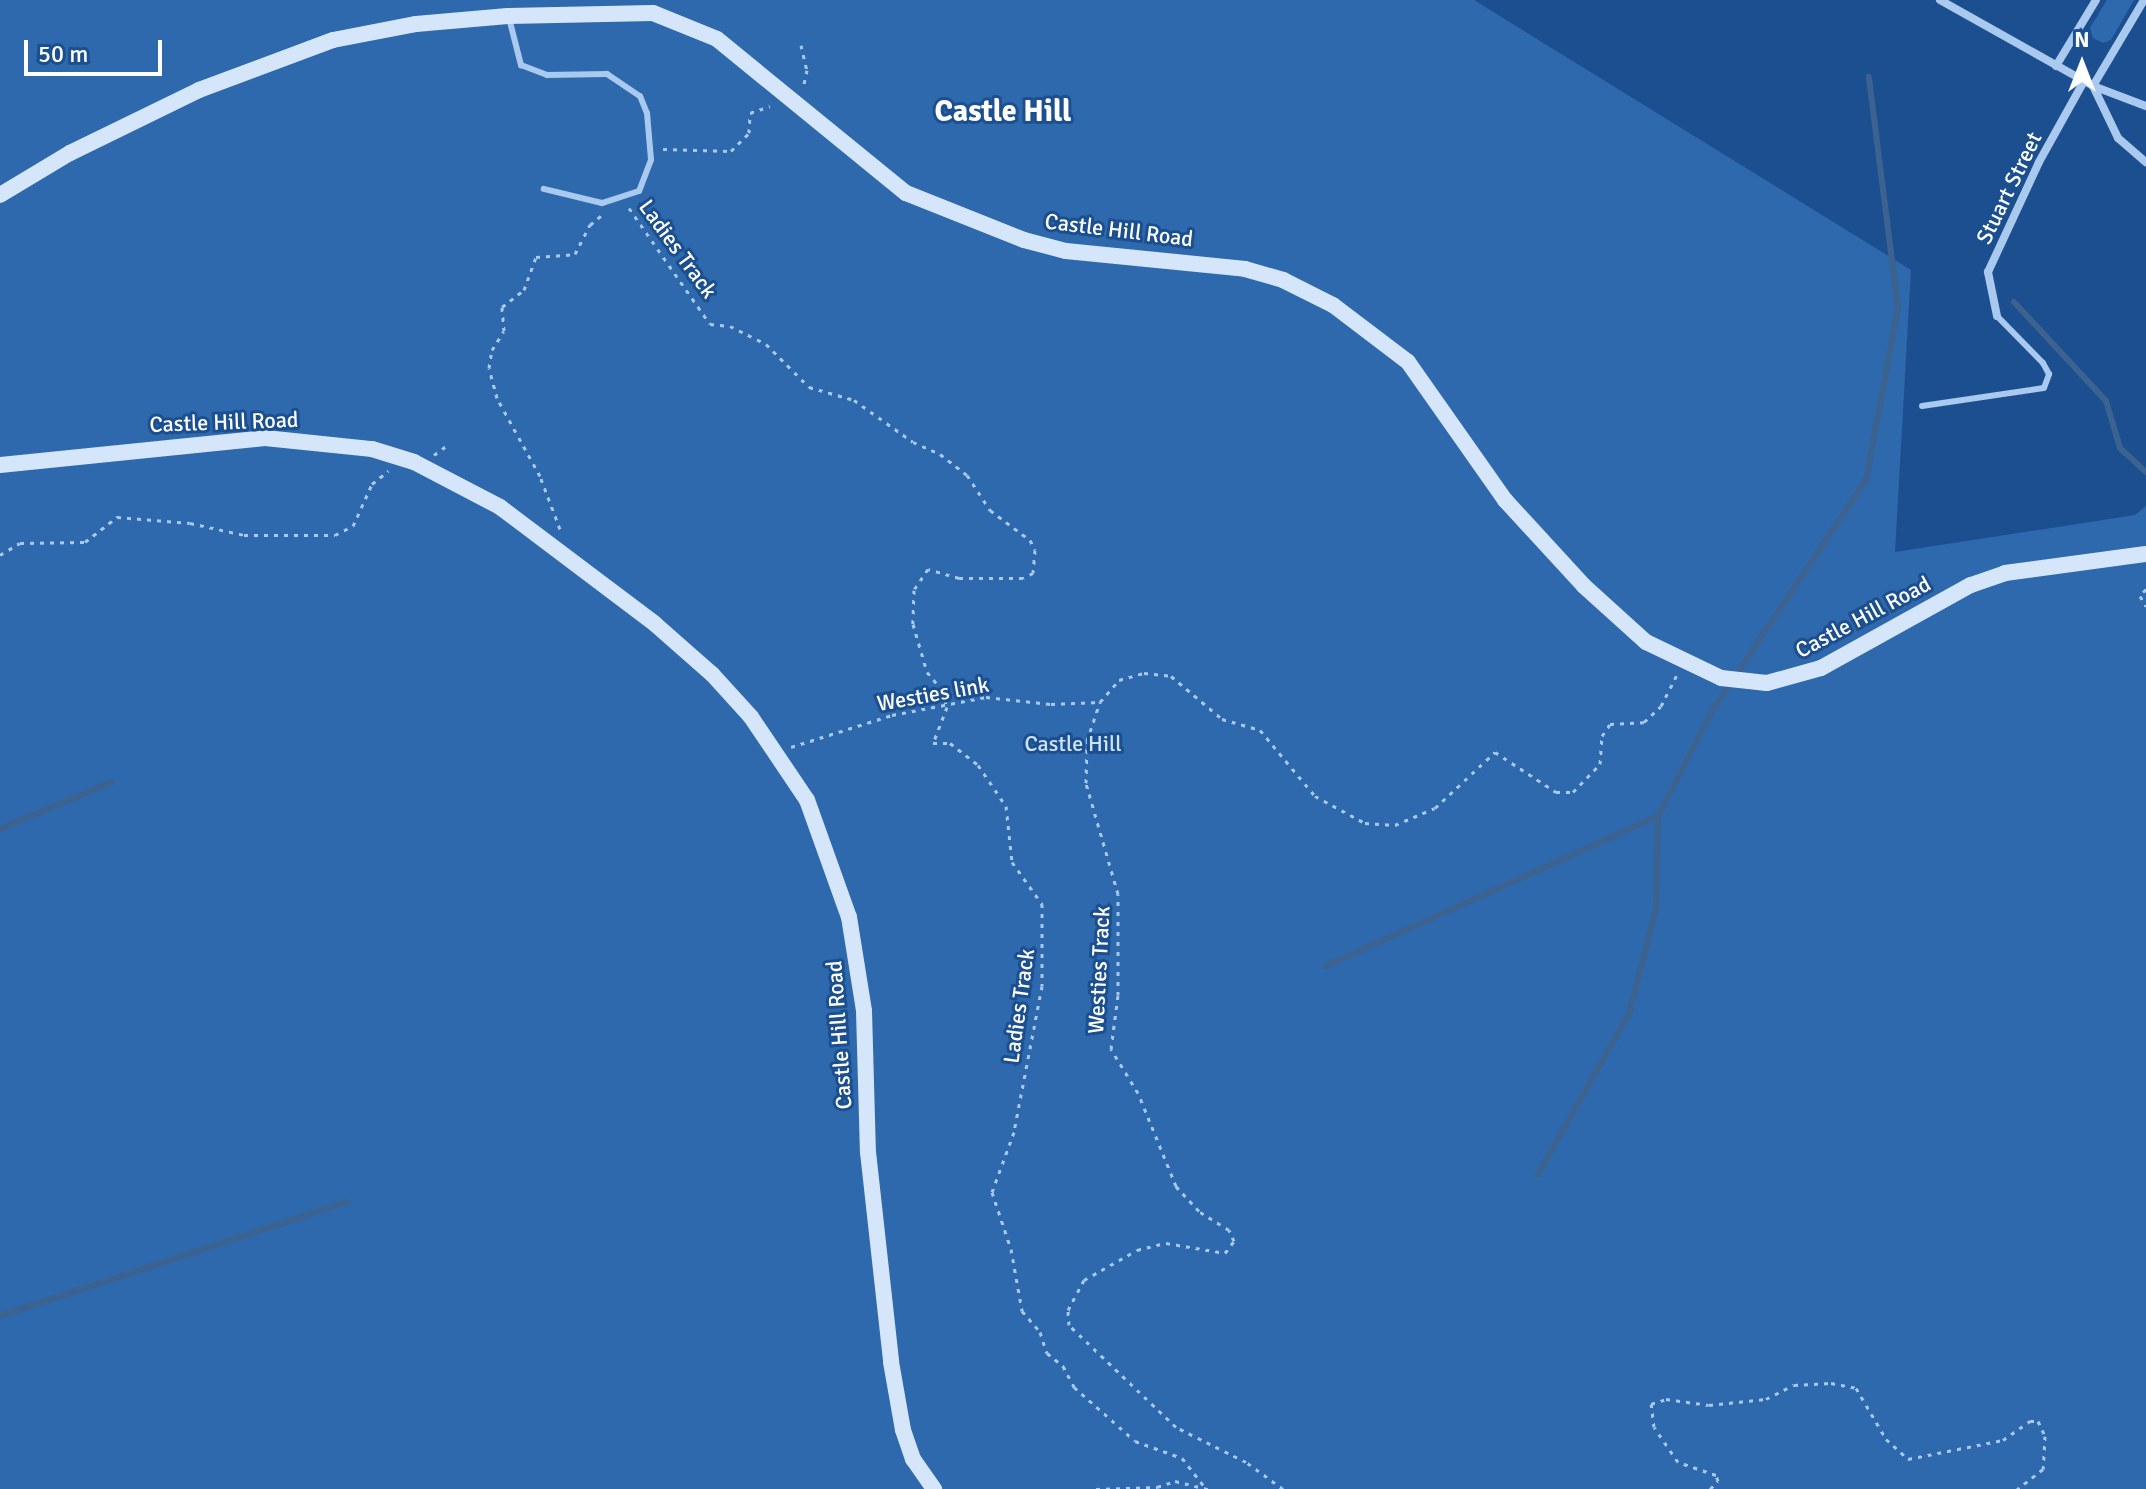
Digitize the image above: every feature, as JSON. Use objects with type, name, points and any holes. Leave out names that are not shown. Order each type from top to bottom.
[{"type":"main road","name":"Castle Hill Road","points":[[0,195],[70,153],[292,52],[374,31],[508,16],[653,13],[717,39],[794,100],[847,149],[906,193],[983,226],[1066,251],[1245,269],[1283,280],[1333,305],[1408,362],[1542,545],[1646,642],[1682,663],[1743,682],[1794,677],[1821,668],[1971,585],[2041,565],[2146,554]]},
{"type":"main road","name":"Castle Hill Road","points":[[0,465],[265,438],[323,440],[414,462],[500,507],[712,674],[776,753],[807,800],[849,917],[864,1011],[868,1152],[891,1362],[903,1430],[913,1459],[934,1489]]},
{"type":"street","points":[[1940,0],[2089,84],[2146,106]]},
{"type":"street","points":[[2056,66],[2096,0]]},
{"type":"street","name":"Stuart Street","points":[[1997,316],[1988,272],[2039,162],[2144,0]]},
{"type":"street","points":[[2089,84],[2118,138],[2146,162]]},
{"type":"lane","points":[[508,16],[515,54],[532,72],[607,74],[640,96],[649,123],[651,160],[639,191],[602,203],[544,189]]},
{"type":"lane","points":[[1922,406],[2044,388],[2049,374],[2043,363],[1997,316]]},
{"type":"path","points":[[651,160],[672,146],[702,153],[712,147],[731,151],[749,133],[754,109],[794,100],[807,70],[801,45]]},
{"type":"path","name":"Ladies Track","points":[[622,199],[710,324],[730,326],[766,344],[809,387],[854,400],[913,442],[940,454],[967,475],[990,510],[1030,540],[1035,550],[1033,573],[1023,578],[959,578],[928,569],[914,590],[913,624],[927,672],[942,690],[947,707],[933,743],[950,743],[978,765],[1006,806],[1012,862],[1042,904],[1042,986],[1014,1132],[992,1192],[1011,1249],[1022,1311],[1074,1387],[1135,1441],[1182,1458],[1207,1488]]},
{"type":"path","points":[[566,557],[549,498],[497,398],[489,368],[492,350],[504,331],[502,307],[524,290],[536,257],[575,254],[583,246],[590,225],[600,219],[602,203]]},
{"type":"path","points":[[0,555],[20,543],[85,542],[117,517],[190,523],[244,535],[335,535],[353,526],[357,510],[383,473],[414,462]]},
{"type":"path","points":[[2146,589],[2140,596],[2146,606]]},
{"type":"path","points":[[1100,702],[1119,680],[1144,673],[1171,676],[1222,719],[1260,730],[1315,796],[1365,823],[1395,825],[1435,808],[1495,752],[1556,792],[1573,792],[1600,764],[1602,736],[1610,724],[1644,722],[1661,706],[1682,663]]},
{"type":"path","name":"Westies link","points":[[776,753],[892,715],[947,707],[986,697],[1051,704],[1100,702]]},
{"type":"path","name":"Westies Track","points":[[1100,702],[1087,741],[1086,783],[1118,894],[1118,995],[1111,1049],[1138,1093],[1176,1186],[1199,1211],[1229,1230],[1234,1241],[1225,1253],[1166,1243],[1137,1250],[1084,1280],[1068,1310],[1069,1325],[1176,1427],[1246,1462],[1283,1489]]},
{"type":"path","points":[[1710,1489],[1718,1481],[1716,1475],[1678,1462],[1654,1427],[1651,1404],[1666,1399],[1709,1405],[1766,1399],[1794,1385],[1831,1383],[1856,1388],[1886,1439],[1908,1459],[2003,1440],[2030,1421],[2038,1421],[2045,1436],[2043,1469],[2017,1489]]},
{"type":"path","points":[[1096,1489],[1157,1487],[1175,1481],[1207,1488]]},
{"type":"green space","name":"Castle Hill","points":[[0,0],[1474,0],[1911,270],[1895,552],[2135,515],[2146,506],[2146,1489],[0,1489]]},
{"type":"green space","points":[[2107,0],[2134,0],[2111,40],[2103,43],[2093,38],[2090,28]]},
{"type":"waterway","points":[[1538,1174],[1629,1014],[1656,909],[1658,816],[1712,711],[1866,480],[1898,308],[1869,77]]},
{"type":"waterway","points":[[2014,302],[2106,401],[2120,448],[2146,472]]},
{"type":"waterway","points":[[0,829],[112,782]]},
{"type":"waterway","points":[[1326,966],[1658,816]]},
{"type":"waterway","points":[[0,1316],[347,1202]]},
{"type":"district","name":"Castle Hill","points":[[1003,112]]}]
